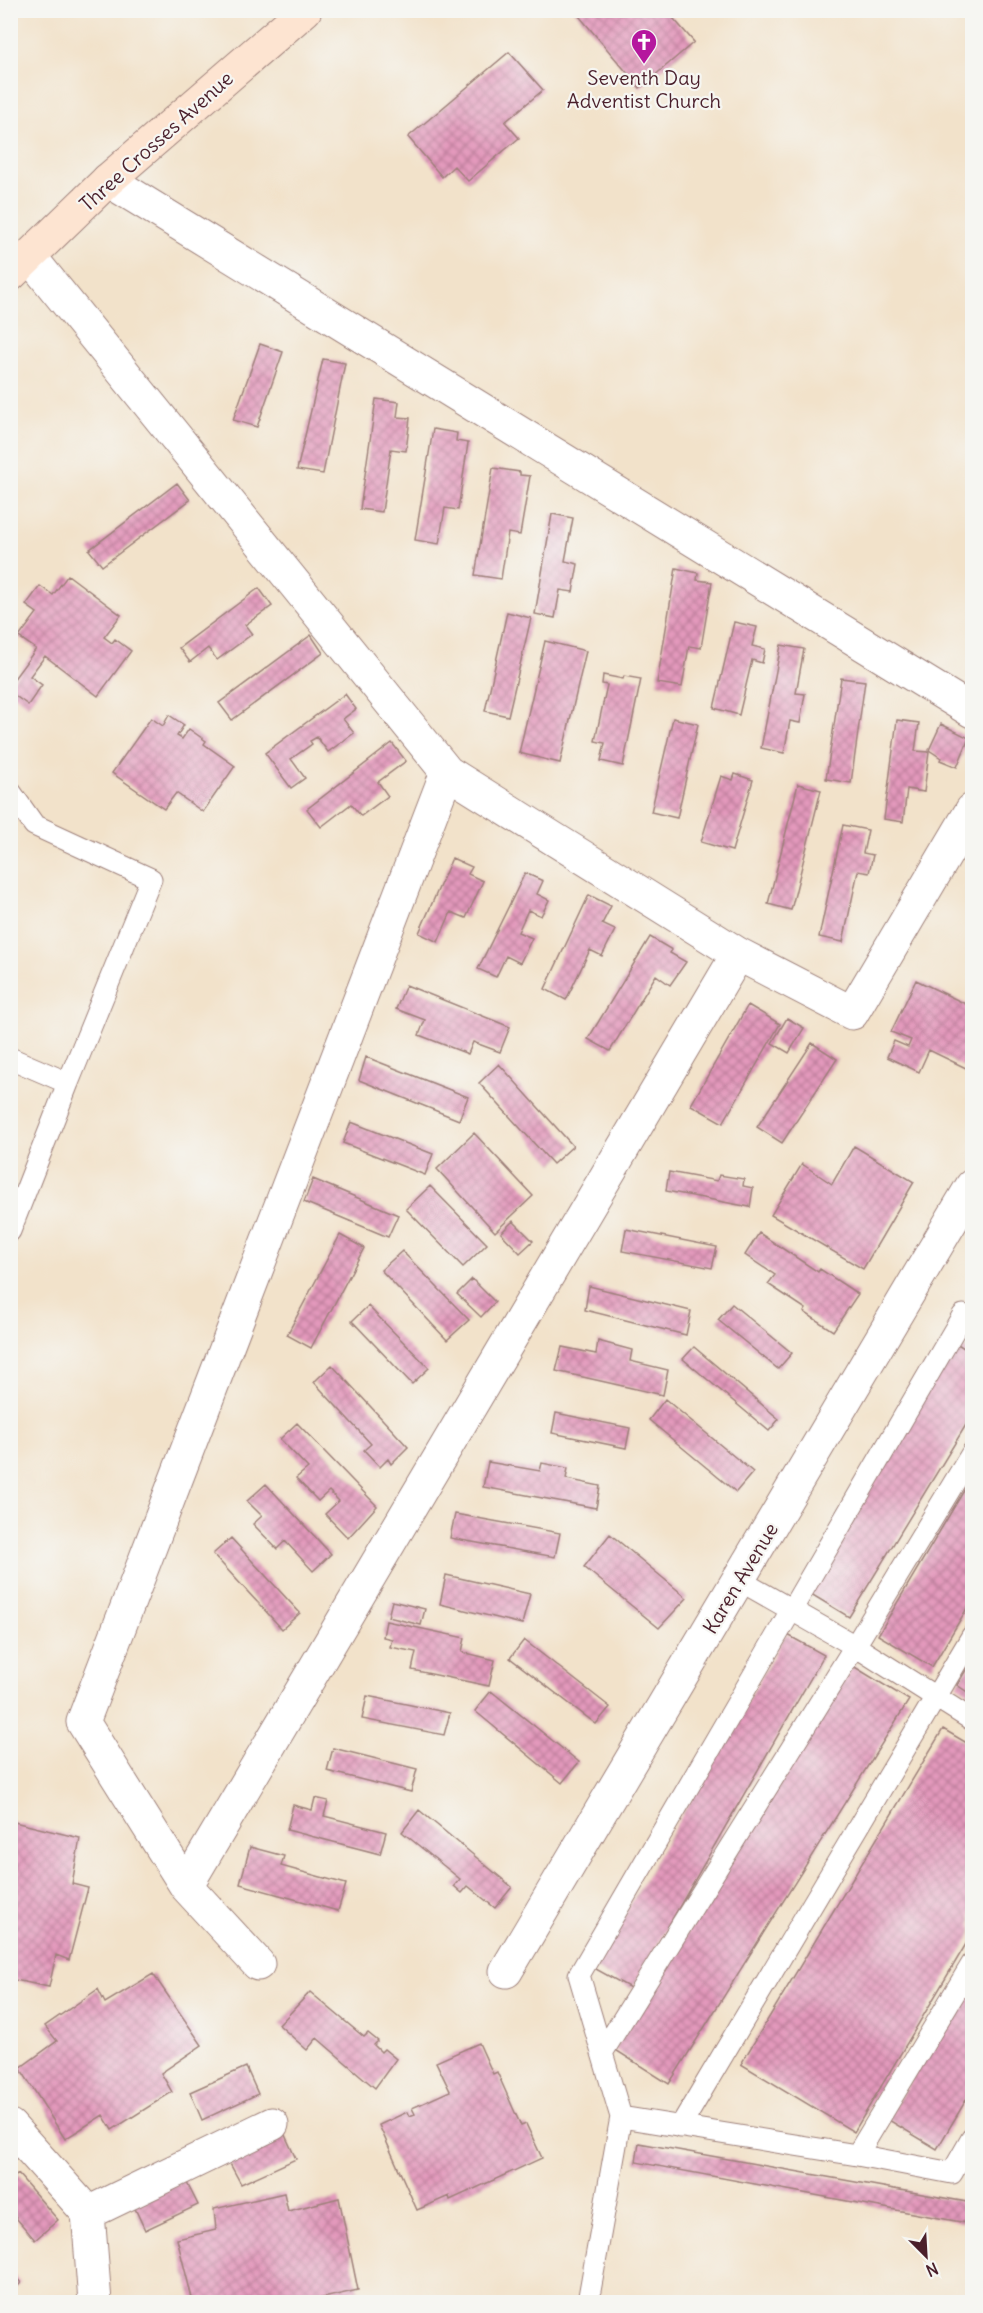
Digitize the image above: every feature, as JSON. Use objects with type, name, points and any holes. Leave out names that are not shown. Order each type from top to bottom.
[{"type":"street","name":"Three Crosses Avenue","points":[[20,266],[108,180],[305,10]]},
{"type":"street","points":[[108,180],[972,711]]},
{"type":"street","points":[[20,266],[447,772],[738,954],[852,1013],[972,810]]},
{"type":"street","points":[[258,1964],[186,1886],[83,1722],[447,772]]},
{"type":"street","points":[[186,1886],[738,954]]},
{"type":"street","name":"Karen Avenue","points":[[506,1971],[972,1186]]},
{"type":"street","points":[[88,2213],[272,2124]]},
{"type":"street","points":[[10,2126],[88,2213],[94,2302]]},
{"type":"lane","points":[[10,791],[34,825],[151,879],[10,1231]]},
{"type":"lane","points":[[10,1058],[68,1083]]},
{"type":"lane","points":[[588,2302],[621,2117],[579,1976],[963,1315],[972,1320]]},
{"type":"lane","points":[[602,2053],[972,1453]]},
{"type":"lane","points":[[739,1580],[855,1646],[972,1720]]},
{"type":"lane","points":[[680,2127],[972,1636]]},
{"type":"lane","points":[[857,2154],[972,1964]]},
{"type":"lane","points":[[621,2117],[857,2154],[962,2175],[972,2138]]},
{"type":"building","name":"Seventh Day Adventist Church","points":[[574,10],[666,10],[694,42],[640,88]]},
{"type":"building","points":[[509,52],[543,90],[505,122],[519,138],[468,181],[454,166],[442,177],[408,137]]},
{"type":"building","points":[[260,344],[283,352],[257,427],[233,420]]},
{"type":"building","points":[[323,359],[345,363],[323,474],[297,470]]},
{"type":"building","points":[[376,399],[399,402],[397,417],[410,418],[406,451],[391,449],[382,512],[360,509]]},
{"type":"building","points":[[433,429],[457,433],[456,441],[468,443],[458,510],[445,508],[439,544],[415,540]]},
{"type":"building","points":[[493,468],[530,476],[520,535],[508,533],[501,579],[475,575]]},
{"type":"building","points":[[177,483],[190,500],[102,566],[89,550]]},
{"type":"building","points":[[552,514],[573,518],[565,561],[578,564],[573,592],[560,590],[555,618],[535,614]]},
{"type":"building","points":[[676,568],[698,573],[697,580],[712,582],[701,648],[689,646],[682,687],[657,683]]},
{"type":"building","points":[[68,575],[121,615],[104,637],[112,643],[115,639],[131,651],[98,696],[45,656],[30,676],[42,685],[28,705],[10,692],[10,684],[36,649],[19,637],[37,613],[26,605],[40,586],[53,595]]},
{"type":"building","points":[[259,588],[272,606],[245,625],[252,634],[217,660],[208,648],[190,662],[179,648]]},
{"type":"building","points":[[507,612],[531,618],[508,716],[485,711]]},
{"type":"building","points":[[734,622],[757,627],[752,646],[765,649],[762,663],[752,660],[739,715],[714,708]]},
{"type":"building","points":[[311,635],[323,653],[232,720],[219,703]]},
{"type":"building","points":[[545,641],[586,651],[560,763],[519,753]]},
{"type":"building","points":[[781,645],[804,649],[796,693],[805,694],[800,723],[790,721],[784,753],[761,748]]},
{"type":"building","points":[[603,675],[623,679],[624,676],[641,679],[623,766],[601,761],[605,743],[595,741],[607,685],[602,684]]},
{"type":"building","points":[[841,678],[865,681],[851,783],[826,779]]},
{"type":"building","points":[[345,694],[356,709],[343,719],[354,733],[328,752],[317,737],[310,741],[312,744],[291,759],[305,778],[291,788],[265,753]]},
{"type":"building","points":[[169,715],[184,725],[177,736],[182,739],[189,729],[206,741],[204,744],[235,766],[203,812],[176,793],[164,809],[112,773],[151,718],[163,726]]},
{"type":"building","points":[[673,718],[698,724],[677,818],[651,812]]},
{"type":"building","points":[[897,720],[919,723],[915,751],[929,752],[924,792],[907,789],[903,822],[884,819]]},
{"type":"building","points":[[941,724],[969,738],[957,767],[940,760],[941,758],[929,750]]},
{"type":"building","points":[[392,743],[406,761],[378,782],[388,796],[361,816],[351,804],[321,827],[307,809]]},
{"type":"building","points":[[735,774],[753,780],[732,851],[701,842],[721,776],[733,780]]},
{"type":"building","points":[[798,784],[821,790],[791,910],[768,904]]},
{"type":"building","points":[[843,825],[868,830],[863,853],[873,855],[869,873],[858,871],[843,942],[819,937]]},
{"type":"building","points":[[452,858],[472,867],[468,874],[483,881],[466,918],[451,912],[438,942],[419,933]]},
{"type":"building","points":[[525,873],[543,881],[537,894],[549,900],[541,916],[528,910],[518,932],[532,938],[520,963],[506,956],[496,977],[478,969]]},
{"type":"building","points":[[589,895],[611,906],[602,924],[615,930],[602,956],[590,950],[566,1000],[545,989]]},
{"type":"building","points":[[650,937],[672,950],[670,953],[686,962],[670,985],[656,975],[610,1051],[588,1039]]},
{"type":"building","points":[[916,980],[972,1007],[972,1071],[929,1050],[919,1072],[887,1057],[894,1041],[908,1047],[911,1040],[891,1032]]},
{"type":"building","points":[[406,985],[510,1027],[500,1052],[473,1042],[468,1054],[419,1035],[425,1020],[396,1009]]},
{"type":"building","points":[[748,1005],[780,1024],[723,1123],[691,1105]]},
{"type":"building","points":[[787,1018],[804,1028],[789,1053],[772,1043]]},
{"type":"building","points":[[812,1043],[837,1059],[782,1143],[757,1127]]},
{"type":"building","points":[[366,1057],[468,1097],[459,1120],[359,1080]]},
{"type":"building","points":[[499,1064],[573,1146],[553,1164],[479,1083]]},
{"type":"building","points":[[351,1122],[433,1154],[425,1175],[343,1143]]},
{"type":"building","points":[[474,1133],[533,1196],[495,1232],[437,1169]]},
{"type":"building","points":[[854,1146],[914,1182],[863,1269],[771,1215],[802,1164],[832,1184]]},
{"type":"building","points":[[669,1172],[717,1181],[719,1175],[744,1179],[743,1186],[753,1188],[750,1207],[666,1191]]},
{"type":"building","points":[[313,1179],[398,1215],[388,1237],[304,1202]]},
{"type":"building","points":[[430,1186],[487,1244],[463,1267],[406,1209]]},
{"type":"building","points":[[513,1221],[533,1241],[520,1253],[501,1233]]},
{"type":"building","points":[[626,1229],[717,1247],[712,1268],[622,1251]]},
{"type":"building","points":[[759,1233],[818,1272],[820,1269],[858,1294],[833,1331],[804,1312],[806,1309],[768,1284],[775,1275],[745,1255]]},
{"type":"building","points":[[340,1235],[364,1248],[311,1348],[287,1335]]},
{"type":"building","points":[[402,1251],[469,1320],[447,1340],[381,1270]]},
{"type":"building","points":[[472,1279],[495,1302],[481,1317],[457,1294]]},
{"type":"building","points":[[589,1286],[691,1311],[686,1335],[585,1310]]},
{"type":"building","points":[[732,1304],[792,1353],[778,1369],[718,1320]]},
{"type":"building","points":[[368,1306],[429,1368],[412,1384],[352,1321]]},
{"type":"building","points":[[598,1341],[632,1350],[630,1361],[668,1370],[663,1395],[556,1371],[562,1347],[596,1354]]},
{"type":"building","points":[[956,1343],[972,1353],[972,1415],[849,1617],[806,1591]]},
{"type":"building","points":[[694,1347],[779,1419],[769,1431],[683,1359]]},
{"type":"building","points":[[332,1365],[408,1447],[391,1464],[388,1459],[380,1467],[364,1450],[371,1444],[314,1382]]},
{"type":"building","points":[[665,1399],[753,1472],[736,1492],[649,1420]]},
{"type":"building","points":[[556,1413],[630,1428],[626,1448],[552,1433]]},
{"type":"building","points":[[297,1423],[377,1506],[348,1538],[325,1514],[339,1501],[329,1491],[318,1501],[296,1478],[308,1468],[280,1439]]},
{"type":"building","points":[[488,1462],[540,1471],[542,1463],[568,1468],[566,1479],[600,1486],[596,1508],[483,1487]]},
{"type":"building","points":[[972,1477],[972,1600],[932,1667],[878,1635]]},
{"type":"building","points":[[266,1484],[331,1554],[313,1571],[285,1541],[277,1549],[253,1524],[262,1516],[247,1501]]},
{"type":"building","points":[[455,1514],[560,1533],[555,1557],[450,1538]]},
{"type":"building","points":[[610,1534],[687,1598],[659,1628],[584,1567]]},
{"type":"building","points":[[231,1538],[300,1613],[282,1629],[213,1554]]},
{"type":"building","points":[[446,1575],[530,1594],[522,1624],[440,1604]]},
{"type":"building","points":[[392,1601],[425,1609],[421,1625],[388,1617]]},
{"type":"building","points":[[386,1621],[465,1638],[462,1652],[495,1660],[489,1686],[412,1670],[416,1652],[390,1647],[392,1639],[383,1637]]},
{"type":"building","points":[[786,1634],[824,1655],[632,1989],[594,1968]]},
{"type":"building","points":[[524,1640],[610,1707],[596,1724],[510,1658]]},
{"type":"building","points":[[972,1660],[972,1695],[957,1685]]},
{"type":"building","points":[[853,1666],[909,1700],[669,2084],[614,2049]]},
{"type":"building","points":[[491,1691],[579,1762],[562,1783],[475,1711]]},
{"type":"building","points":[[367,1696],[450,1713],[444,1735],[362,1719]]},
{"type":"building","points":[[943,1729],[972,1746],[972,1934],[854,2132],[741,2064]]},
{"type":"building","points":[[333,1748],[417,1769],[411,1792],[327,1771]]},
{"type":"building","points":[[315,1798],[328,1801],[324,1816],[386,1832],[380,1854],[287,1830],[293,1805],[312,1810]]},
{"type":"building","points":[[419,1810],[512,1887],[495,1908],[468,1886],[462,1893],[454,1886],[460,1879],[402,1832]]},
{"type":"building","points":[[10,1821],[80,1838],[72,1884],[88,1888],[69,1960],[56,1955],[49,1987],[10,1979]]},
{"type":"building","points":[[250,1847],[284,1856],[281,1866],[346,1884],[338,1911],[240,1884]]},
{"type":"building","points":[[153,1974],[202,2045],[161,2073],[172,2092],[112,2130],[103,2115],[65,2139],[20,2068],[57,2041],[45,2026],[98,1989],[105,2003]]},
{"type":"building","points":[[972,1977],[972,2090],[937,2149],[887,2119]]},
{"type":"building","points":[[310,1992],[364,2037],[368,2033],[378,2041],[374,2045],[381,2052],[384,2049],[396,2059],[375,2088],[317,2038],[307,2050],[279,2025]]},
{"type":"building","points":[[479,2043],[493,2074],[497,2072],[521,2126],[526,2124],[542,2158],[450,2200],[449,2196],[417,2210],[379,2125],[407,2112],[409,2116],[415,2114],[412,2108],[450,2091],[436,2062]]},
{"type":"building","points":[[246,2067],[258,2094],[202,2120],[190,2092]]},
{"type":"building","points":[[284,2133],[296,2159],[241,2184],[227,2158]]},
{"type":"building","points":[[639,2143],[972,2203],[972,2224],[636,2162]]},
{"type":"building","points":[[18,2174],[58,2220],[35,2240],[10,2211],[10,2181]]},
{"type":"building","points":[[185,2179],[198,2205],[145,2230],[133,2204]]},
{"type":"building","points":[[284,2193],[288,2211],[339,2198],[358,2290],[310,2302],[193,2302],[177,2239],[216,2230],[214,2209]]},
{"type":"building","points":[[10,2270],[21,2283],[10,2293]]},
{"type":"place","name":"Seventh Day Adventist Church","points":[[644,65]]}]
